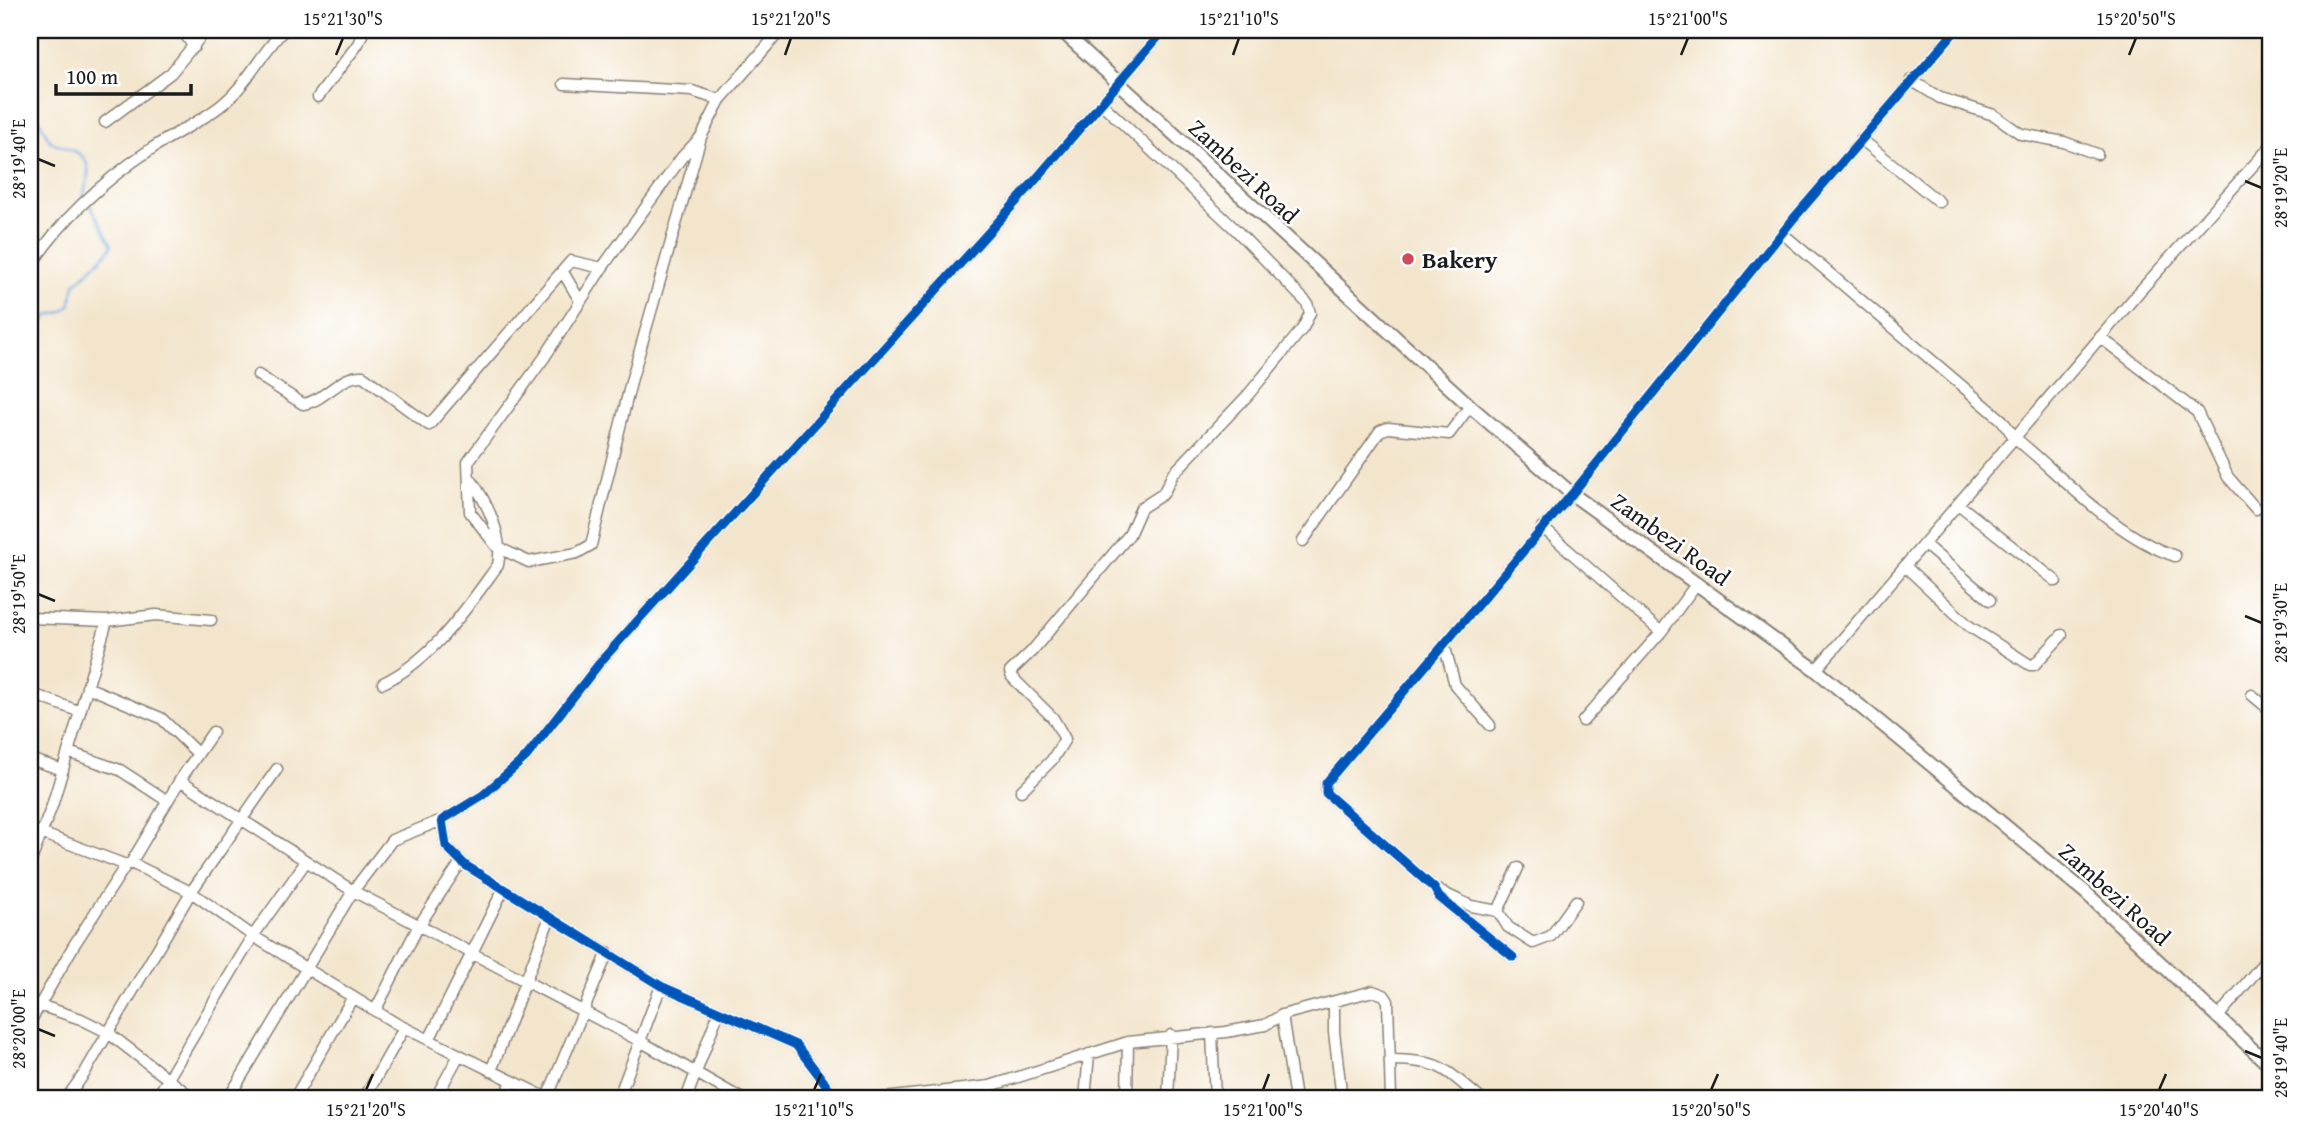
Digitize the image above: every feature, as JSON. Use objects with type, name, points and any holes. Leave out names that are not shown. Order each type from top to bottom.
[{"type":"main road","name":"Zambezi Road","points":[[1061,30],[1470,406],[1572,494],[1816,670],[2085,892],[2270,1066]]},
{"type":"street","points":[[182,30],[194,47]]},
{"type":"street","points":[[106,122],[171,73],[206,30]]},
{"type":"street","points":[[30,267],[53,233],[87,198],[151,149],[212,113],[234,94],[284,30]]},
{"type":"street","points":[[318,97],[358,44],[364,30]]},
{"type":"street","points":[[701,137],[682,157],[653,202],[602,268],[544,358],[468,462],[470,512],[497,547],[529,562],[577,553],[591,545],[632,378],[701,137],[720,100],[781,30]]},
{"type":"street","points":[[228,1099],[353,891],[396,836],[442,821],[483,795],[526,757],[602,660],[1102,104],[1164,30]]},
{"type":"street","points":[[2259,30],[2269,40]]},
{"type":"street","points":[[1576,901],[1560,926],[1541,943],[1525,939],[1508,927],[1498,911],[1471,906],[1434,888],[1324,789],[1572,494],[1782,233],[1951,32]]},
{"type":"street","points":[[1910,80],[1940,98],[1994,115],[2021,134],[2064,142],[2097,154]]},
{"type":"street","points":[[564,84],[692,92],[720,100]]},
{"type":"street","points":[[1021,791],[1052,760],[1065,739],[1053,718],[1012,677],[1012,666],[1032,651],[1129,535],[1141,508],[1163,494],[1173,474],[1248,395],[1303,328],[1310,313],[1307,303],[1235,229],[1102,104]]},
{"type":"street","points":[[1861,139],[1939,202]]},
{"type":"street","points":[[1816,670],[2100,337],[2270,147]]},
{"type":"street","points":[[1782,233],[2003,420],[2014,437],[2133,535],[2151,547],[2175,556]]},
{"type":"street","points":[[258,375],[303,404],[312,402],[353,376],[363,376],[429,425],[571,261],[602,268]]},
{"type":"street","points":[[563,272],[580,301]]},
{"type":"street","points":[[2100,337],[2197,412],[2228,477],[2256,509]]},
{"type":"street","points":[[1303,541],[1380,431],[1388,428],[1450,434],[1470,406]]},
{"type":"street","points":[[383,683],[420,662],[471,603],[498,565],[497,547],[488,511],[468,477]]},
{"type":"street","points":[[1958,504],[2056,581]]},
{"type":"street","points":[[1542,527],[1661,632]]},
{"type":"street","points":[[1925,545],[1990,600]]},
{"type":"street","points":[[1906,567],[1969,626],[2030,664],[2034,665],[2047,655],[2062,635]]},
{"type":"street","points":[[1583,721],[1661,632],[1697,583]]},
{"type":"street","points":[[30,618],[107,621],[156,615],[211,620]]},
{"type":"street","points":[[30,863],[43,834],[107,621]]},
{"type":"street","points":[[1444,644],[1455,685],[1490,725]]},
{"type":"street","points":[[86,687],[161,718],[198,754]]},
{"type":"street","points":[[30,693],[78,711]]},
{"type":"street","points":[[2252,695],[2270,710]]},
{"type":"street","points":[[30,1022],[74,945],[128,864],[166,800],[213,733]]},
{"type":"street","points":[[68,752],[128,774],[166,800]]},
{"type":"street","points":[[30,759],[63,770]]},
{"type":"street","points":[[66,1099],[191,892],[277,769]]},
{"type":"street","points":[[180,780],[305,863],[353,891],[526,984],[640,1041],[742,1099]]},
{"type":"street","points":[[442,821],[446,846],[461,862],[661,986],[796,1045],[837,1099]]},
{"type":"street","points":[[30,829],[128,864],[191,892],[304,969],[404,1028],[548,1099],[581,1010],[608,952]]},
{"type":"street","points":[[375,1011],[418,927],[461,862]]},
{"type":"street","points":[[156,1099],[253,936],[305,863]]},
{"type":"street","points":[[1498,911],[1518,868]]},
{"type":"street","points":[[1434,888],[1439,897],[1513,957]]},
{"type":"street","points":[[429,1040],[503,890]]},
{"type":"street","points":[[491,1070],[550,917]]},
{"type":"street","points":[[2217,1018],[2270,954]]},
{"type":"street","points":[[618,1099],[661,986]]},
{"type":"street","points":[[875,1099],[990,1086],[1128,1042],[1265,1025],[1282,1015],[1373,991],[1384,995],[1388,1001],[1392,1060],[1388,1076],[1391,1099]]},
{"type":"street","points":[[294,1099],[353,998]]},
{"type":"street","points":[[30,1002],[81,1019],[107,1032],[194,1099]]},
{"type":"street","points":[[1334,1002],[1334,1032],[1342,1099]]},
{"type":"street","points":[[686,1099],[719,1011]]},
{"type":"street","points":[[1282,1015],[1295,1099]]},
{"type":"street","points":[[364,1099],[404,1028]]},
{"type":"street","points":[[1212,1033],[1215,1099]]},
{"type":"street","points":[[1168,1099],[1171,1035]]},
{"type":"street","points":[[1127,1099],[1128,1042]]},
{"type":"street","points":[[1085,1099],[1089,1054]]},
{"type":"street","points":[[435,1099],[459,1055]]},
{"type":"street","points":[[1392,1060],[1426,1061],[1440,1065],[1480,1099]]},
{"type":"street","points":[[503,1099],[512,1082]]},
{"type":"street","points":[[2259,1099],[2270,1086]]},
{"type":"waterway","points":[[30,102],[50,141],[76,152],[86,161],[88,175],[84,196]]},
{"type":"waterway","points":[[30,349],[42,323],[49,315],[62,312],[70,306],[75,284],[112,245],[89,203]]},
{"type":"cycle path","points":[[837,1099],[796,1045],[661,986],[465,865],[446,846],[442,820],[483,795],[526,757],[602,660],[1025,192],[1164,30]]},
{"type":"cycle path","points":[[1513,957],[1439,897],[1434,888],[1326,793],[1326,783],[1572,494],[1794,218],[1956,30]]},
{"type":"place","name":"Bakery","points":[[1408,259]]}]
